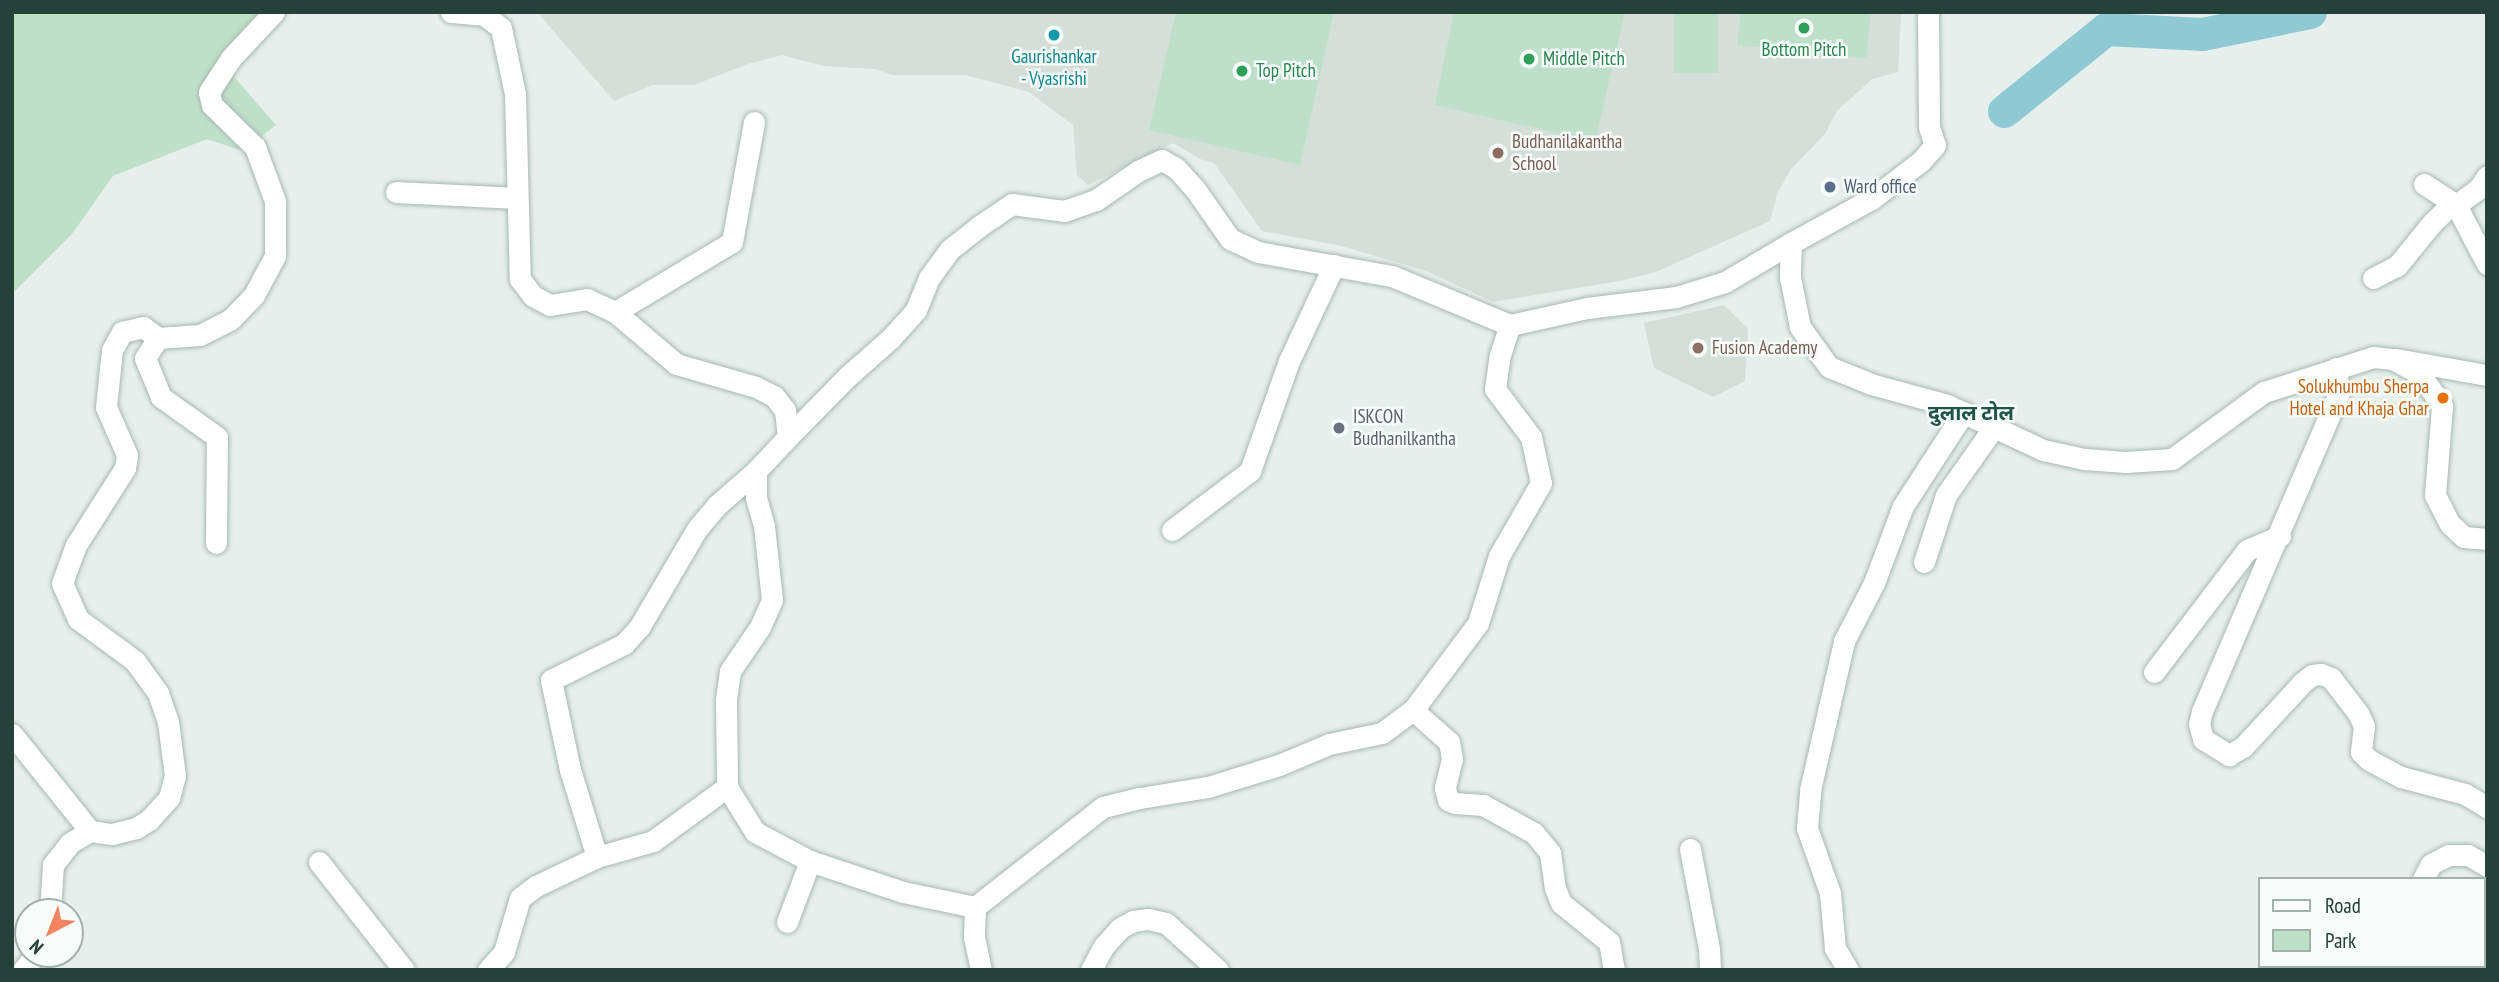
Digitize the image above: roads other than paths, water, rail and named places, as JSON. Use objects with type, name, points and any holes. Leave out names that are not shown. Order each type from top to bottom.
[{"type":"street","points":[[51,898],[53,865],[70,843],[90,831],[112,834],[136,828],[149,820],[169,798],[175,776],[168,722],[158,693],[135,661],[78,619],[62,583],[76,544],[125,468],[127,455],[106,407],[112,350],[122,332],[143,327],[158,338],[200,335],[231,319],[254,295],[275,256],[275,201],[255,147],[212,105],[209,92],[231,58],[274,12]]},
{"type":"street","points":[[451,12],[485,15],[501,29],[515,94],[520,279],[533,296],[550,305],[587,299],[615,312],[676,364],[756,387],[774,396],[785,410],[788,437]]},
{"type":"street","points":[[597,857],[570,770],[551,680],[624,644],[640,626],[697,529],[716,506],[756,471],[848,376],[890,339],[916,310],[929,278],[949,250],[1012,204],[1064,211],[1097,200],[1138,171],[1162,160],[1176,168],[1195,189],[1230,239],[1258,252],[1392,276],[1510,325],[1587,308],[1676,297],[1725,282],[1791,243],[1832,223],[1873,198],[1921,161],[1934,145],[1929,127],[1928,12]]},
{"type":"street","points":[[615,312],[732,242],[754,122]]},
{"type":"street","points":[[2373,278],[2397,266],[2455,204],[2479,188],[2487,176]]},
{"type":"street","points":[[2424,184],[2455,204],[2487,264]]},
{"type":"street","points":[[396,192],[517,198]]},
{"type":"street","points":[[1791,243],[1790,277],[1800,327],[1829,367],[1964,412],[2043,450],[2084,459],[2126,462],[2172,459],[2264,392],[2373,357],[2487,375]]},
{"type":"street","points":[[1172,530],[1250,471],[1289,361],[1334,265]]},
{"type":"street","points":[[756,471],[756,498],[764,526],[772,600],[760,627],[730,671],[726,701],[727,787],[755,832],[810,861],[903,892],[975,906],[1104,807],[1208,787],[1279,765],[1329,744],[1382,733],[1413,710],[1478,623],[1499,555],[1541,483],[1531,437],[1495,389],[1500,355],[1510,325]]},
{"type":"street","points":[[158,338],[145,358],[161,397],[217,438],[216,542]]},
{"type":"street","points":[[2393,359],[2420,374],[2442,406],[2435,495],[2450,524],[2464,537],[2487,539]]},
{"type":"street","points":[[2336,368],[2339,393],[2280,536],[2202,711],[2199,724],[2203,738],[2215,749],[2229,755],[2243,747],[2303,682],[2312,675],[2321,674],[2331,678],[2358,713],[2364,726],[2361,751],[2368,760],[2401,777],[2465,794],[2487,807]]},
{"type":"street","points":[[1848,970],[1835,948],[1830,893],[1807,828],[1810,790],[1844,640],[1874,583],[1903,506],[1964,412]]},
{"type":"street","points":[[1923,562],[1945,495],[1994,427]]},
{"type":"street","points":[[2154,672],[2247,550],[2280,536]]},
{"type":"street","points":[[1413,710],[1449,742],[1452,760],[1445,788],[1448,800],[1483,805],[1502,813],[1534,833],[1550,853],[1555,888],[1562,903],[1609,942],[1614,970]]},
{"type":"street","points":[[12,734],[90,831]]},
{"type":"street","points":[[488,970],[504,952],[520,898],[536,886],[597,857],[653,841],[727,787]]},
{"type":"street","points":[[1690,849],[1709,949],[1710,970]]},
{"type":"street","points":[[2424,877],[2431,864],[2449,855],[2468,855],[2487,866]]},
{"type":"street","points":[[787,922],[810,861]]},
{"type":"street","points":[[319,862],[404,970]]},
{"type":"street","points":[[975,906],[974,937],[981,970]]},
{"type":"street","points":[[1091,970],[1104,946],[1120,928],[1133,921],[1148,919],[1166,923],[1218,970]]},
{"type":"waterway","points":[[2004,111],[2106,29],[2202,34],[2310,12]]},
{"type":"place","name":"Bottom Pitch","points":[[1804,28]]},
{"type":"place","name":"Gaurishankar - Vyasrishi","points":[[1054,35]]},
{"type":"place","name":"Middle Pitch","points":[[1529,59]]},
{"type":"place","name":"Top Pitch","points":[[1242,71]]},
{"type":"place","name":"Budhanilakantha School","points":[[1498,153]]},
{"type":"place","name":"Ward office","points":[[1830,187]]},
{"type":"place","name":"Fusion Academy","points":[[1698,348]]},
{"type":"place","name":"Solukhumbu Sherpa Hotel and Khaja Ghar","points":[[2443,398]]},
{"type":"place","name":"ISKCON Budhanilkantha","points":[[1339,428]]},
{"type":"district","name":"दुलाल टोल","points":[[1971,413]]}]
